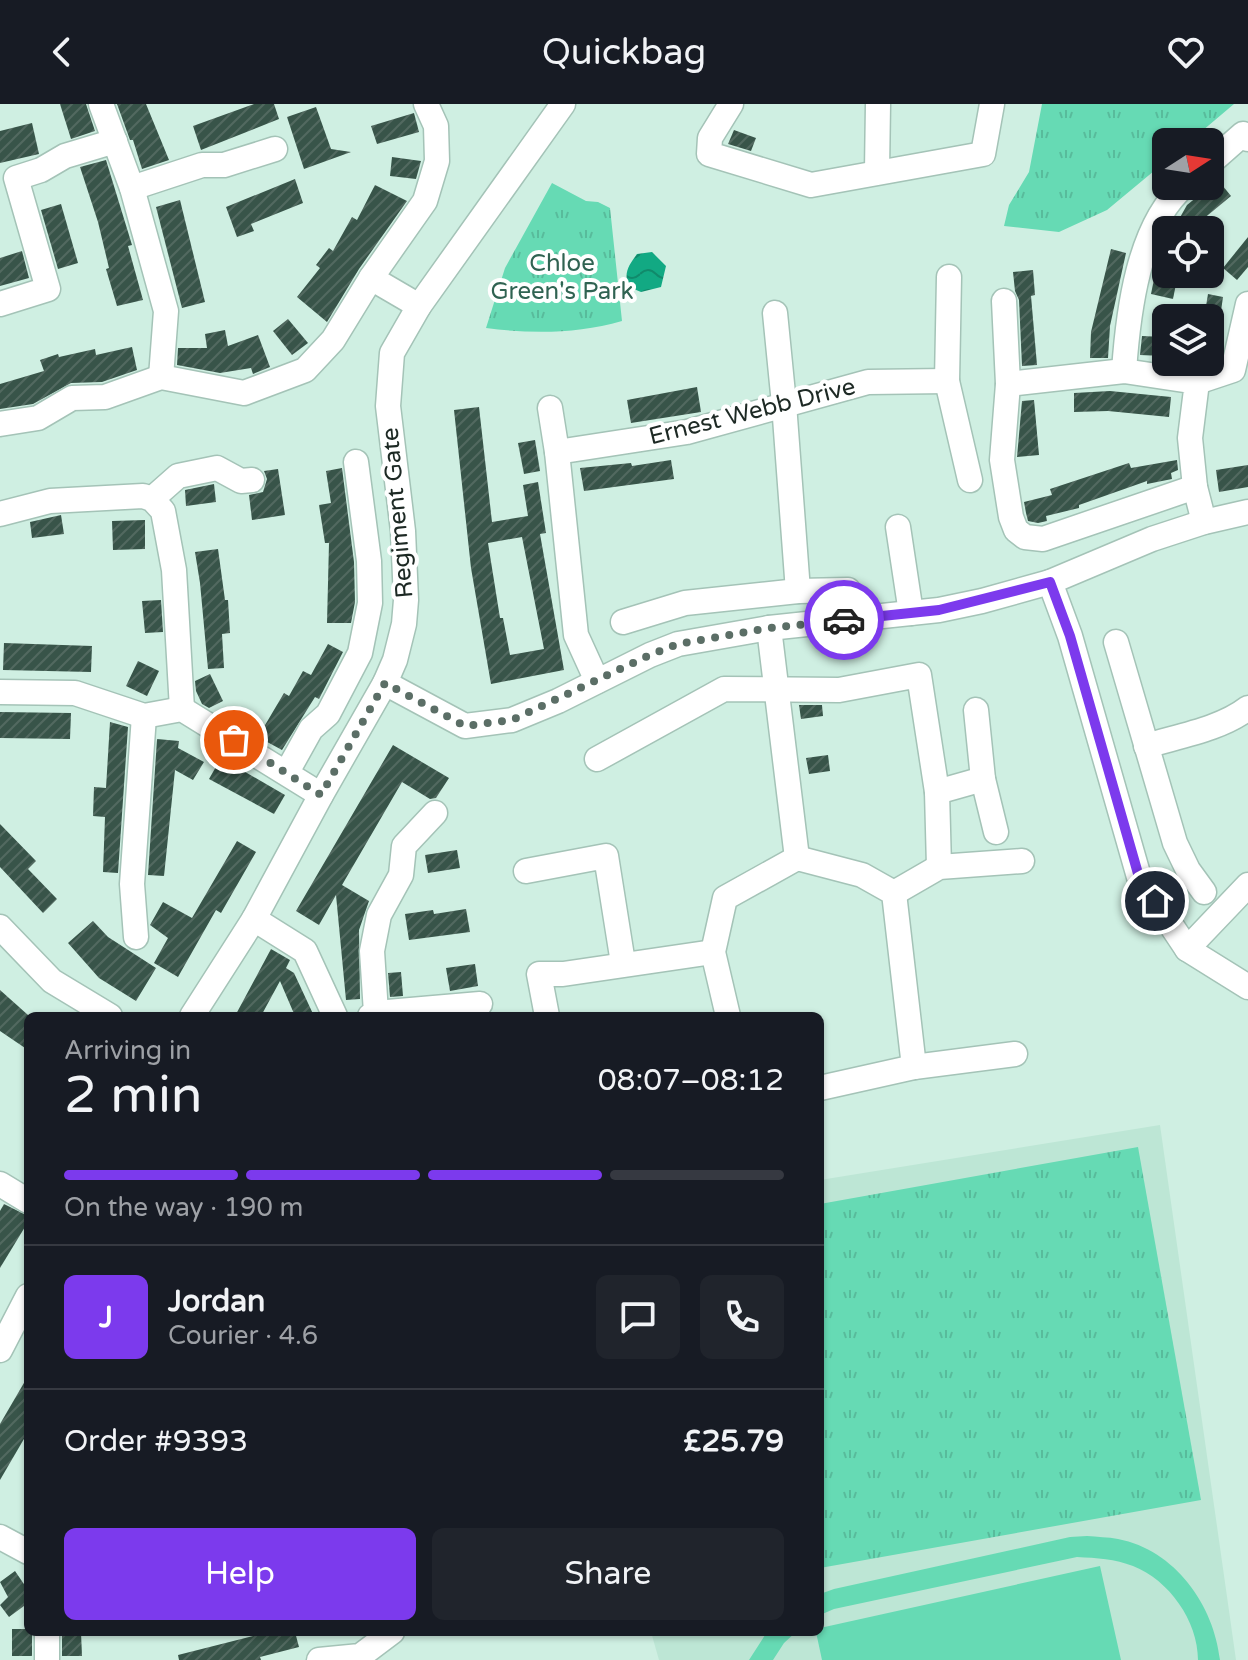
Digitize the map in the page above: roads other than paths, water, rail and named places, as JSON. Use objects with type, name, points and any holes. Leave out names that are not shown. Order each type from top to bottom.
[{"type":"street","points":[[101,104],[132,188],[166,311],[161,377]]},
{"type":"street","points":[[0,424],[38,418],[72,398],[105,397],[161,377],[244,393],[305,370],[333,340],[371,278],[425,201],[437,161],[436,126],[426,104]]},
{"type":"street","name":"Regiment Gate","points":[[195,1012],[254,919],[395,660],[406,600],[397,476],[388,406],[392,353],[419,306],[563,104]]},
{"type":"street","points":[[731,104],[710,138],[709,154],[811,185],[983,154],[992,104]]},
{"type":"street","points":[[877,171],[878,104]]},
{"type":"street","points":[[1224,151],[1243,134],[1248,139]]},
{"type":"street","points":[[0,304],[48,289],[16,178],[41,170],[65,156],[115,141]]},
{"type":"street","points":[[132,188],[202,165],[224,165],[275,149]]},
{"type":"street","points":[[1124,371],[1127,332],[1146,239],[1174,200]]},
{"type":"street","points":[[949,277],[947,381],[970,480]]},
{"type":"street","points":[[371,278],[419,306]]},
{"type":"street","points":[[1004,301],[1008,384],[1002,460],[1016,530],[1025,537],[1043,539],[1195,487]]},
{"type":"street","points":[[1008,384],[1124,371],[1197,382],[1233,370],[1248,304]]},
{"type":"street","points":[[775,313],[798,591]]},
{"type":"street","name":"Ernest Webb Drive","points":[[557,452],[687,432],[868,382],[947,381]]},
{"type":"street","points":[[1197,382],[1190,438],[1195,487],[1204,522]]},
{"type":"street","points":[[550,408],[576,635],[597,681]]},
{"type":"street","points":[[152,499],[178,476],[217,468],[241,481],[252,480]]},
{"type":"street","points":[[287,772],[311,729],[328,714],[360,653],[370,603],[369,561],[357,471],[397,476]]},
{"type":"street","points":[[0,514],[50,501],[143,496],[152,499],[163,511],[174,570],[182,709]]},
{"type":"street","points":[[385,683],[465,726],[512,720],[678,644],[769,628],[911,613],[982,601],[1050,582],[1152,539],[1248,512]]},
{"type":"street","points":[[898,527],[911,613]]},
{"type":"street","points":[[1050,582],[1070,636],[1139,877],[1187,949],[1248,987]]},
{"type":"street","points":[[623,622],[685,603],[798,591],[848,590]]},
{"type":"street","points":[[769,628],[797,858]]},
{"type":"street","points":[[1116,642],[1175,843],[1188,870],[1204,892]]},
{"type":"street","points":[[597,759],[724,689],[839,690],[919,675],[937,792],[939,867]]},
{"type":"street","points":[[0,692],[75,693],[144,716],[182,709],[321,795]]},
{"type":"street","points":[[976,710],[983,779],[996,832]]},
{"type":"street","points":[[136,937],[132,884],[144,716]]},
{"type":"street","points":[[1146,746],[1245,716]]},
{"type":"street","points":[[937,792],[983,779]]},
{"type":"street","points":[[373,1012],[372,951],[379,915],[401,875],[404,846],[435,813]]},
{"type":"street","points":[[526,871],[606,856],[623,963]]},
{"type":"street","points":[[727,1012],[713,952],[725,898],[797,858],[862,875],[894,893]]},
{"type":"street","points":[[894,893],[939,867],[1022,861]]},
{"type":"street","points":[[1187,949],[1248,885]]},
{"type":"street","points":[[894,893],[914,1067]]},
{"type":"street","points":[[254,919],[305,951],[333,1012]]},
{"type":"street","points":[[1,930],[52,981],[103,1012]]},
{"type":"street","points":[[546,1012],[539,974],[563,974],[713,952]]},
{"type":"street","points":[[402,1012],[480,1004]]},
{"type":"street","points":[[824,1087],[914,1067],[1015,1054]]},
{"type":"street","points":[[0,1184],[24,1199]]},
{"type":"street","points":[[0,1350],[24,1304]]},
{"type":"street","points":[[0,1537],[24,1550]]},
{"type":"street","points":[[47,1636],[47,1660]]},
{"type":"street","points":[[319,1660],[360,1656],[384,1636]]},
{"type":"water","points":[[652,252],[666,266],[661,287],[641,292],[629,287],[627,273],[637,254]]},
{"type":"park label","name":"Chloe Green's Park","points":[[562,277]]}]
